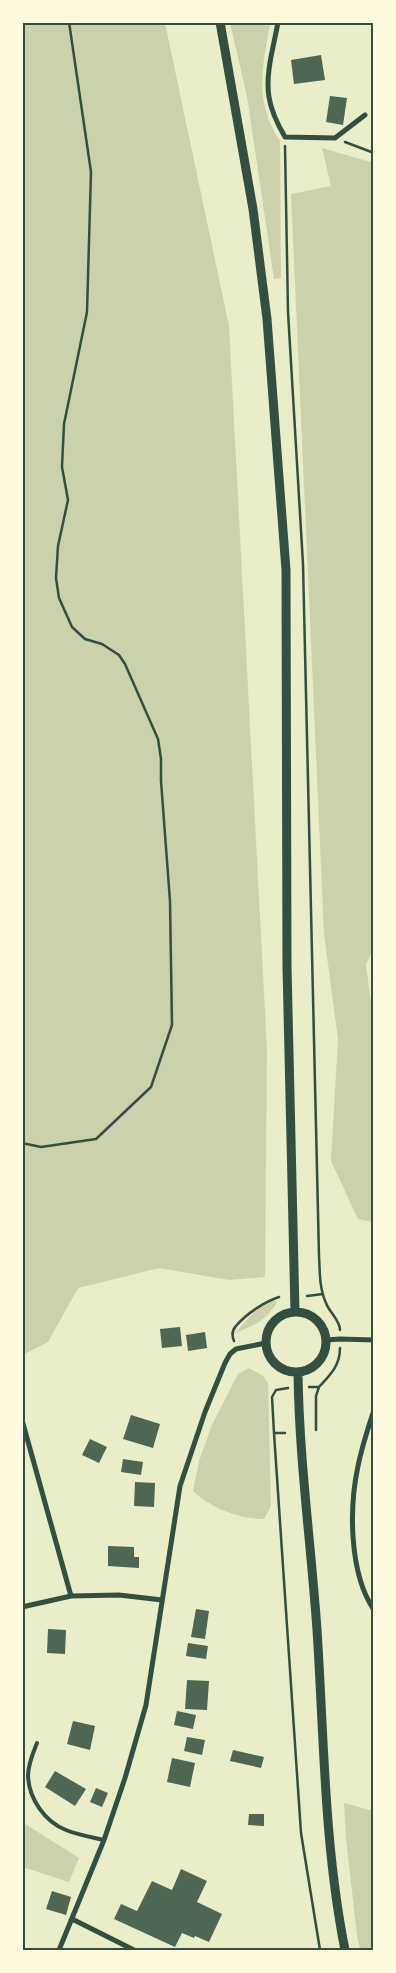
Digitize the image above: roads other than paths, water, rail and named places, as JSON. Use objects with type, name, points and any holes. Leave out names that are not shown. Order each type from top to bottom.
[{"type":"street","points":[[220,22],[253,209],[267,319],[286,570],[287,957],[294,1312]]},
{"type":"street","points":[[278,22],[270,70],[269,97],[277,123],[285,137],[335,138],[365,115]]},
{"type":"street","points":[[294,1312],[310,1315],[316,1320],[325,1332],[326,1340],[326,1348],[319,1362],[313,1367],[298,1372],[290,1372],[276,1365],[267,1351],[266,1343],[270,1328],[274,1322],[280,1317],[294,1312]]},
{"type":"street","points":[[326,1340],[374,1340]]},
{"type":"street","points":[[59,1950],[104,1840],[125,1778],[146,1705],[180,1486],[205,1412],[224,1363],[230,1354],[236,1349],[266,1343]]},
{"type":"street","points":[[298,1372],[300,1432],[317,1628],[327,1806],[332,1861],[345,1950]]},
{"type":"street","points":[[374,1410],[358,1467],[353,1516],[356,1562],[362,1585],[374,1610]]},
{"type":"street","points":[[22,1420],[71,1596]]},
{"type":"street","points":[[22,1607],[71,1596],[119,1595],[162,1600]]},
{"type":"street","points":[[72,1919],[134,1950]]},
{"type":"lane","points":[[37,1743],[30,1762],[28,1775],[30,1788],[41,1811],[54,1824],[65,1830],[104,1840]]}]
